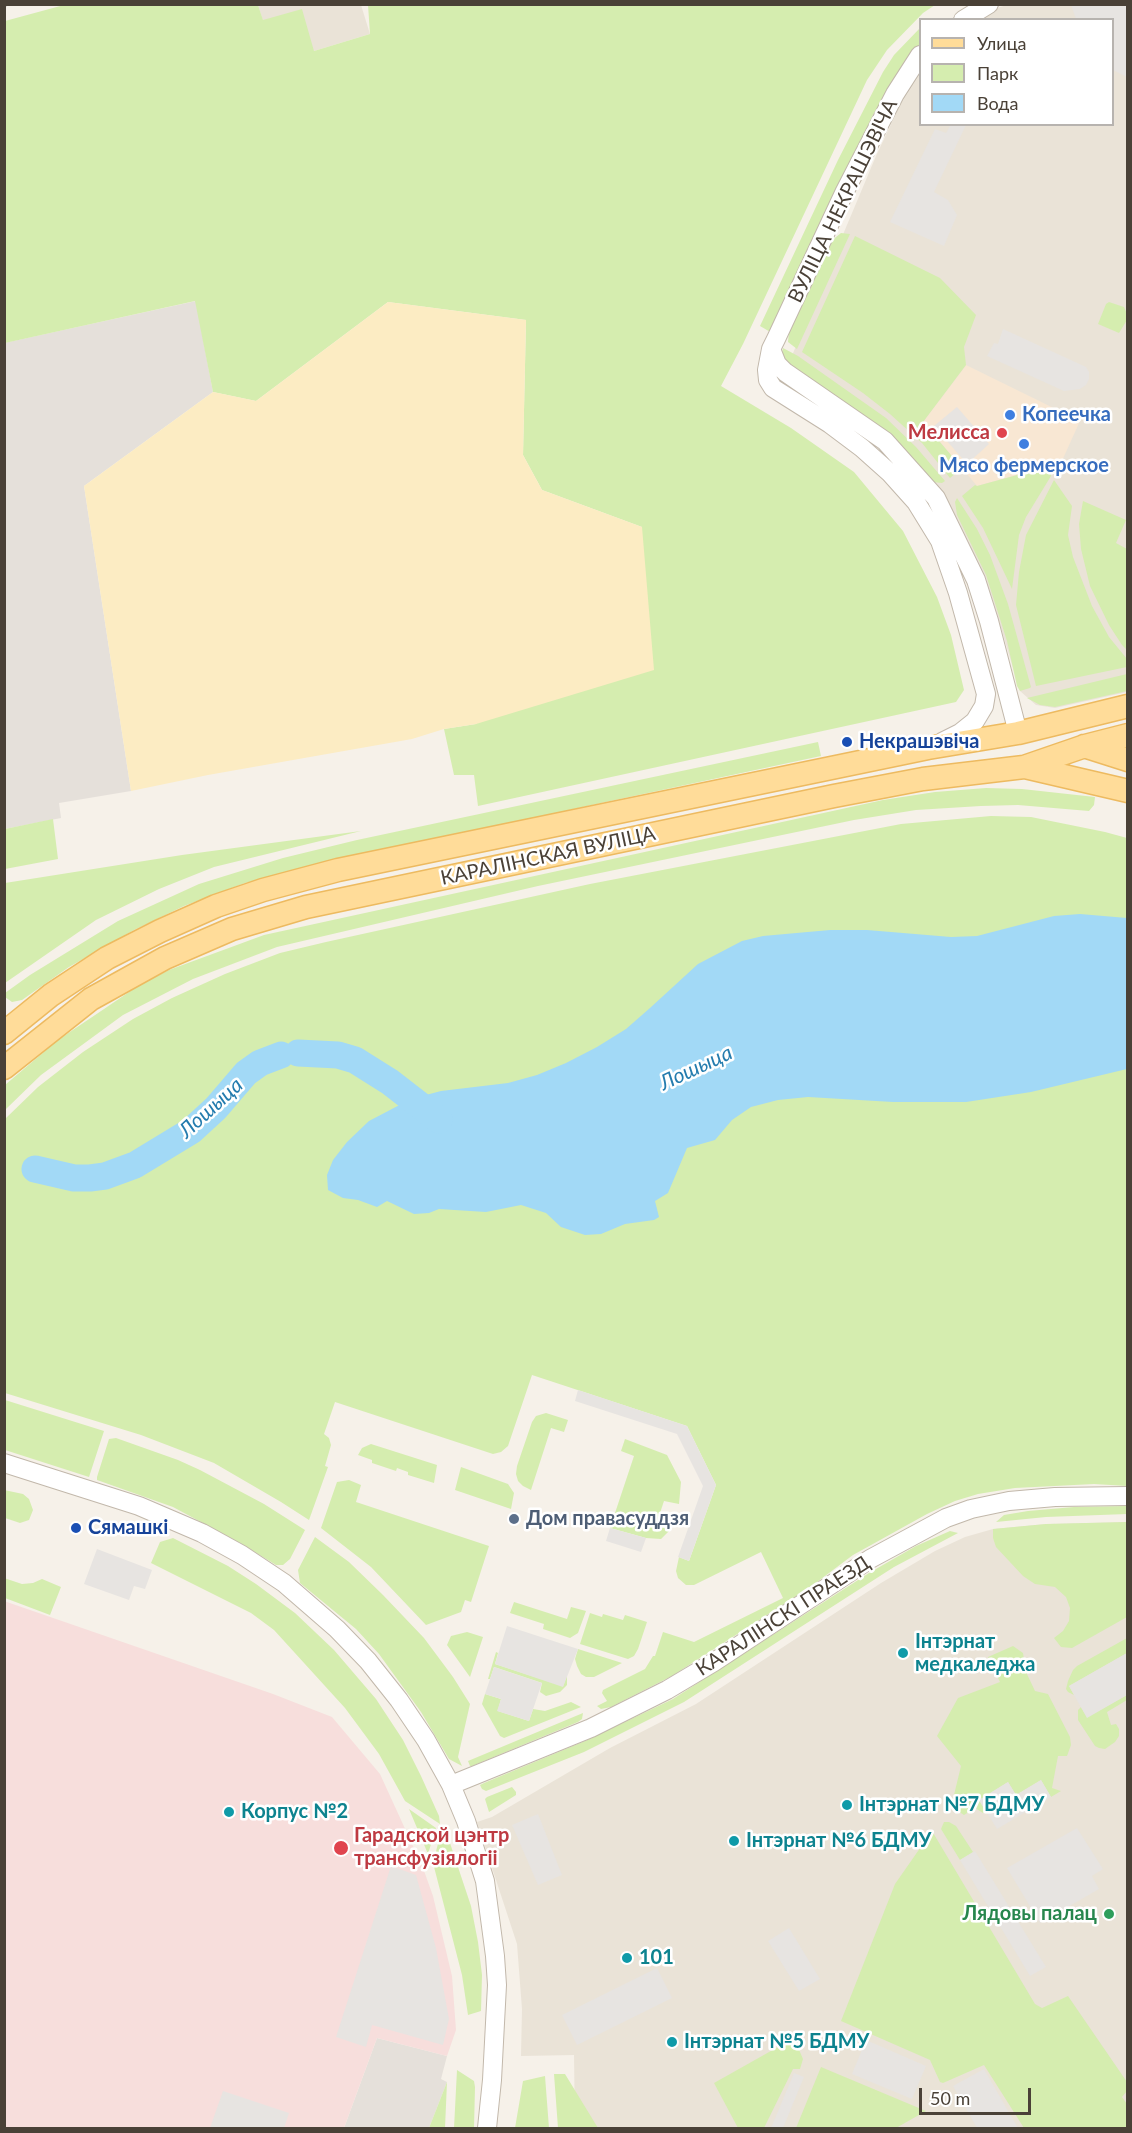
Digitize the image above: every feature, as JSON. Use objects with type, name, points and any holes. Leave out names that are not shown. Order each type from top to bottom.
[{"type":"main road","name":"КАРАЛІНСКАЯ ВУЛІЦА","points":[[4,1033],[51,995],[107,958],[216,906],[263,890],[338,870],[928,748],[1018,733],[1128,706]]},
{"type":"main road","points":[[1128,759],[1085,746],[1018,733],[1024,767],[1128,791]]},
{"type":"main road","name":"КАРАЛІНСКАЯ ВУЛІЦА","points":[[4,1068],[91,999],[165,957],[232,929],[306,907],[923,779],[1024,767],[1085,746],[1128,736]]},
{"type":"main road","points":[[1128,736],[1123,743],[1123,750],[1128,759]]},
{"type":"main road","points":[[514,835],[509,842],[508,851],[519,862]]},
{"type":"street","points":[[966,18],[989,4]]},
{"type":"street","name":"ВУЛІЦА НЕКРАШЭВІЧА","points":[[919,59],[895,94],[850,182],[771,349],[767,370],[768,380],[773,388],[830,424],[862,448],[890,474],[916,502],[940,541],[985,686],[986,699],[980,714],[968,728],[928,748]]},
{"type":"street","points":[[771,349],[777,364],[785,372],[885,441],[936,498],[976,580],[1018,733]]},
{"type":"street","points":[[4,1463],[166,1516],[242,1555],[284,1583],[337,1629],[368,1661],[399,1700],[426,1740],[451,1785],[466,1821],[485,1881],[497,1985],[487,2128]]},
{"type":"street","name":"КАРАЛІНСКІ ПРАЕЗД","points":[[451,1785],[591,1728],[667,1690],[714,1662],[870,1559],[946,1518],[971,1509],[1018,1500],[1073,1496],[1128,1496]]},
{"type":"shaded area","points":[[258,5],[361,5],[370,34],[314,51],[263,21]]},
{"type":"shaded area","points":[[1007,5],[1127,5],[1127,692],[1055,708],[1036,705],[1020,691],[991,595],[968,541],[942,497],[791,358],[876,156],[900,105],[919,76],[919,126],[1114,126],[1114,18],[984,18],[997,8]]},
{"type":"shaded area","points":[[1071,5],[1127,5],[1127,77],[1114,70],[1114,18],[1076,18]]},
{"type":"shaded area","points":[[950,126],[966,126],[934,192],[948,200],[957,215],[944,246],[890,222],[935,129],[946,133]]},
{"type":"shaded area","points":[[196,301],[213,392],[84,486],[131,791],[59,803],[61,818],[5,829],[4,343]]},
{"type":"shaded area","points":[[1003,329],[1086,367],[1089,379],[1086,385],[1080,389],[1064,391],[987,356],[994,343],[998,344]]},
{"type":"shaded area","points":[[966,365],[1080,421],[1061,463],[977,486],[923,422]]},
{"type":"shaded area","points":[[957,407],[989,444],[967,464],[934,426]]},
{"type":"shaded area","points":[[578,1390],[687,1426],[716,1485],[689,1561],[678,1557],[703,1486],[677,1434],[575,1401]]},
{"type":"shaded area","points":[[1127,1522],[1127,2128],[575,2128],[574,2055],[521,2056],[522,2009],[517,1944],[477,1822],[492,1817],[610,1748],[696,1704],[881,1583],[935,1551],[965,1537],[993,1529],[1046,1524]]},
{"type":"shaded area","points":[[610,1528],[646,1538],[641,1552],[606,1541]]},
{"type":"shaded area","points":[[97,1549],[152,1570],[145,1589],[134,1586],[129,1600],[84,1584]]},
{"type":"shaded area","points":[[4,1601],[273,1694],[332,1717],[380,1774],[423,1868],[433,1896],[452,1976],[456,2030],[447,2056],[377,2038],[344,2128],[5,2128]]},
{"type":"shaded area","points":[[507,1626],[578,1649],[563,1687],[495,1664]]},
{"type":"shaded area","points":[[1127,1653],[1127,1695],[1087,1718],[1069,1686]]},
{"type":"shaded area","points":[[494,1667],[542,1683],[529,1721],[497,1711],[501,1699],[485,1694]]},
{"type":"shaded area","points":[[1041,1780],[1051,1797],[997,1829],[979,1800],[1008,1782],[1016,1795]]},
{"type":"shaded area","points":[[538,1814],[562,1875],[538,1885],[512,1825]]},
{"type":"shaded area","points":[[1077,1828],[1103,1869],[1092,1876],[1099,1889],[1040,1923],[1007,1868]]},
{"type":"shaded area","points":[[975,1851],[1046,1967],[1030,1976],[960,1860]]},
{"type":"shaded area","points":[[391,1866],[416,1875],[436,1948],[449,2019],[443,2045],[372,2025],[366,2047],[336,2037]]},
{"type":"shaded area","points":[[789,1928],[820,1979],[799,1991],[768,1941]]},
{"type":"shaded area","points":[[657,1968],[672,1998],[577,2045],[562,2015]]},
{"type":"shaded area","points":[[377,2038],[447,2056],[441,2079],[447,2082],[429,2128],[344,2128]]},
{"type":"shaded area","points":[[866,2040],[926,2066],[912,2099],[852,2074]]},
{"type":"shaded area","points":[[984,2069],[1018,2128],[977,2128],[953,2086]]},
{"type":"shaded area","points":[[794,2073],[804,2077],[783,2128],[771,2128]]},
{"type":"shaded area","points":[[223,2091],[289,2113],[284,2128],[210,2128]]},
{"type":"green space","points":[[64,5],[258,5],[263,20],[302,9],[314,51],[370,34],[368,5],[935,5],[923,13],[887,50],[867,80],[721,386],[791,428],[854,472],[903,531],[937,597],[951,635],[964,690],[956,702],[478,806],[474,775],[454,775],[444,729],[476,724],[642,527],[542,490],[523,455],[526,320],[388,302],[256,401],[213,392],[195,301],[5,343],[5,21]]},
{"type":"green space","points":[[919,29],[919,47],[873,115],[772,333],[760,326],[838,160],[894,55]]},
{"type":"green space","points":[[841,233],[850,234],[797,349],[788,342],[789,331],[831,241]]},
{"type":"green space","points":[[855,236],[940,278],[976,315],[964,347],[966,365],[923,422],[962,468],[950,478],[922,443],[890,414],[802,352]]},
{"type":"green space","points":[[1109,302],[1124,307],[1127,314],[1127,320],[1119,333],[1098,324]]},
{"type":"green space","points":[[783,348],[798,356],[886,418],[916,447],[945,481],[932,482],[785,362]]},
{"type":"green space","points":[[1050,466],[1051,476],[1026,517],[1019,535],[1012,589],[983,528],[962,496],[975,485]]},
{"type":"green space","points":[[1054,480],[1072,506],[1068,535],[1073,557],[1092,606],[1109,637],[1127,659],[1127,667],[1036,686],[1016,605],[1026,535]]},
{"type":"green space","points":[[957,498],[990,555],[1008,604],[1030,688],[1020,691],[1017,686],[1007,641],[986,575],[957,515],[955,502]]},
{"type":"green space","points":[[1083,501],[1126,520],[1116,543],[1127,549],[1127,650],[1109,625],[1090,586],[1081,549],[1079,524]]},
{"type":"green space","points":[[1127,674],[1127,691],[1055,707],[1040,705],[1027,698]]},
{"type":"green space","points":[[818,742],[821,756],[245,883],[184,906],[134,930],[69,967],[22,1000],[12,1002],[5,997],[5,993],[30,975],[118,921],[199,884],[283,858],[357,840]]},
{"type":"green space","points":[[986,788],[1022,789],[1095,797],[1094,805],[1089,811],[1018,805],[981,806],[916,810],[854,820],[538,886],[277,947],[193,979],[123,1015],[41,1075],[5,1110],[5,1085],[58,1040],[138,986],[169,970],[264,935],[883,800],[935,792]]},
{"type":"green space","points":[[991,816],[1031,817],[1127,838],[1127,1486],[1094,1484],[1015,1488],[978,1494],[955,1501],[853,1555],[809,1588],[672,1676],[611,1707],[601,1709],[597,1706],[607,1701],[602,1693],[603,1690],[645,1669],[655,1656],[663,1632],[694,1642],[783,1598],[761,1552],[694,1585],[686,1585],[678,1578],[676,1571],[679,1557],[689,1561],[716,1485],[687,1426],[532,1375],[508,1446],[501,1452],[493,1454],[335,1402],[324,1434],[329,1438],[331,1445],[325,1466],[328,1467],[309,1520],[214,1463],[141,1435],[5,1393],[5,1119],[38,1087],[83,1052],[133,1019],[225,974],[280,953],[326,942],[590,884],[901,824]]},
{"type":"green space","points":[[53,819],[58,859],[5,869],[5,829]]},
{"type":"green space","points":[[361,831],[214,867],[159,889],[96,920],[5,983],[5,883],[182,855]]},
{"type":"green space","points":[[5,1400],[104,1431],[89,1477],[5,1450]]},
{"type":"green space","points":[[546,1413],[568,1420],[564,1432],[551,1428],[531,1490],[518,1481],[517,1466],[532,1422],[536,1416]]},
{"type":"green space","points":[[116,1438],[200,1470],[264,1504],[305,1530],[290,1559],[283,1565],[276,1565],[173,1507],[97,1480],[109,1439]]},
{"type":"green space","points":[[625,1439],[667,1455],[681,1482],[679,1504],[664,1501],[656,1525],[670,1530],[661,1539],[646,1538],[610,1528],[634,1456],[621,1451]]},
{"type":"green space","points":[[371,1444],[437,1465],[434,1483],[408,1475],[408,1472],[397,1468],[396,1471],[372,1463],[372,1460],[358,1455],[362,1448]]},
{"type":"green space","points":[[461,1467],[508,1484],[514,1493],[511,1509],[455,1490]]},
{"type":"green space","points":[[349,1480],[361,1485],[356,1502],[489,1546],[471,1602],[465,1600],[461,1612],[426,1625],[371,1567],[321,1528],[337,1482]]},
{"type":"green space","points":[[4,1490],[23,1494],[29,1499],[33,1510],[29,1520],[20,1523],[5,1518]]},
{"type":"green space","points":[[1127,1506],[1127,1514],[1046,1517],[996,1522],[1004,1515],[1028,1511]]},
{"type":"green space","points":[[1127,1522],[1127,1617],[1072,1648],[1061,1647],[1054,1638],[1063,1631],[1069,1621],[1070,1608],[1066,1597],[1055,1587],[1035,1584],[1023,1576],[996,1547],[993,1529],[1046,1524]]},
{"type":"green space","points":[[950,1531],[958,1533],[894,1567],[684,1702],[584,1752],[486,1791],[482,1789],[480,1785],[484,1783],[585,1741],[673,1699],[869,1573],[916,1546]]},
{"type":"green space","points":[[315,1537],[349,1562],[383,1595],[424,1638],[453,1677],[470,1704],[458,1757],[462,1766],[449,1759],[421,1712],[379,1654],[356,1629],[300,1583],[298,1570]]},
{"type":"green space","points":[[173,1538],[228,1566],[256,1584],[295,1613],[334,1650],[376,1699],[403,1740],[439,1816],[440,1824],[405,1801],[379,1754],[345,1708],[274,1630],[251,1613],[151,1563],[160,1542]]},
{"type":"green space","points":[[4,1578],[22,1584],[42,1579],[61,1587],[50,1615],[5,1598]]},
{"type":"green space","points":[[514,1602],[567,1619],[571,1607],[586,1611],[578,1633],[570,1638],[543,1629],[544,1624],[510,1613]]},
{"type":"green space","points":[[590,1613],[623,1620],[625,1615],[647,1622],[634,1656],[628,1659],[580,1644]]},
{"type":"green space","points":[[467,1632],[483,1637],[470,1677],[447,1645],[451,1636]]},
{"type":"green space","points":[[1127,1638],[1127,1653],[1069,1686],[1074,1695],[1068,1692],[1066,1689],[1068,1681],[1077,1666]]},
{"type":"green space","points":[[1013,1646],[1023,1653],[1026,1672],[1035,1691],[1048,1694],[1070,1737],[1071,1745],[1067,1756],[1058,1756],[1052,1788],[1061,1791],[1051,1797],[1041,1780],[1016,1795],[1008,1782],[979,1800],[986,1812],[983,1813],[975,1808],[964,1815],[955,1809],[953,1799],[961,1766],[937,1736],[958,1698],[1000,1682],[988,1657]]},
{"type":"green space","points":[[578,1649],[622,1663],[594,1677],[586,1677],[581,1674],[575,1659]]},
{"type":"green space","points":[[496,1652],[498,1653],[495,1664],[563,1686],[567,1675],[567,1685],[560,1692],[546,1696],[540,1692],[542,1683],[494,1667],[488,1679]]},
{"type":"green space","points":[[485,1694],[501,1699],[498,1711],[529,1721],[533,1709],[545,1711],[571,1702],[581,1707],[504,1738],[500,1736],[482,1704]]},
{"type":"green space","points":[[1127,1695],[1127,1700],[1107,1712],[1111,1725],[1116,1724],[1119,1729],[1119,1736],[1105,1749],[1095,1746],[1078,1720],[1078,1710],[1081,1707],[1087,1717]]},
{"type":"green space","points":[[583,1713],[582,1719],[578,1722],[470,1766],[468,1761]]},
{"type":"green space","points":[[512,1787],[516,1795],[489,1812],[485,1799]]},
{"type":"green space","points":[[409,1809],[436,1828],[428,1854]]},
{"type":"green space","points":[[944,1822],[956,1826],[973,1852],[960,1860],[941,1829]]},
{"type":"green space","points":[[446,1831],[471,1906],[482,1975],[481,2011],[468,2015],[462,1975],[433,1863],[441,1832]]},
{"type":"green space","points":[[932,1831],[1035,2004],[1042,2008],[1068,1996],[1127,2082],[1127,2091],[1122,2097],[1127,2104],[1127,2128],[1024,2128],[984,2065],[943,2083],[940,2082],[930,2060],[841,2021],[895,1884]]},
{"type":"green space","points":[[794,2038],[803,2059],[800,2069],[793,2069],[764,2128],[738,2128],[714,2083]]},
{"type":"green space","points":[[821,2067],[926,2111],[896,2128],[796,2128]]},
{"type":"green space","points":[[457,2070],[474,2081],[474,2128],[454,2128]]},
{"type":"green space","points":[[554,2074],[565,2074],[598,2128],[558,2128]]},
{"type":"green space","points":[[545,2076],[549,2128],[515,2128],[523,2081]]},
{"type":"green space","points":[[447,2082],[445,2128],[429,2128]]},
{"type":"sand","points":[[388,302],[526,320],[523,455],[542,490],[642,527],[654,670],[476,724],[444,729],[412,739],[131,791],[84,486],[213,392],[256,401]]},
{"type":"water","points":[[1080,914],[1127,918],[1127,1069],[1031,1092],[966,1102],[893,1102],[808,1097],[778,1100],[751,1107],[732,1120],[715,1140],[687,1148],[668,1193],[655,1201],[659,1217],[654,1220],[625,1224],[601,1234],[585,1235],[561,1227],[546,1213],[521,1205],[486,1212],[439,1209],[429,1213],[414,1214],[387,1201],[377,1207],[358,1200],[343,1198],[328,1190],[327,1175],[333,1160],[347,1142],[369,1121],[411,1099],[441,1091],[508,1083],[537,1075],[566,1063],[626,1029],[698,964],[742,941],[763,936],[830,930],[867,930],[951,937],[977,936],[1054,916]]},
{"type":"waterway","name":"Лошыца","points":[[298,1053],[338,1055],[355,1060],[390,1082],[439,1120]]},
{"type":"waterway","name":"Лошыца","points":[[35,1169],[74,1178],[90,1178],[105,1176],[135,1165],[191,1131],[216,1108],[246,1073],[260,1063],[281,1055]]},
{"type":"place","name":"Копеечка","points":[[1010,415]]},
{"type":"place","name":"Мелисса","points":[[1002,433]]},
{"type":"place","name":"Мясо фермерское","points":[[1024,444]]},
{"type":"place","name":"Некрашэвіча","points":[[847,742]]},
{"type":"place","name":"Дом правасуддзя","points":[[514,1519]]},
{"type":"place","name":"Сямашкі","points":[[76,1528]]},
{"type":"place","name":"Інтэрнат медкаледжа","points":[[903,1653]]},
{"type":"place","name":"Інтэрнат №7 БДМУ","points":[[847,1805]]},
{"type":"place","name":"Корпус №2","points":[[229,1812]]},
{"type":"place","name":"Інтэрнат №6 БДМУ","points":[[734,1841]]},
{"type":"place","name":"Гарадской цэнтр трансфузіялогіі","points":[[341,1848]]},
{"type":"place","name":"Лядовы палац","points":[[1109,1914]]},
{"type":"place","name":"101","points":[[627,1958]]},
{"type":"place","name":"Інтэрнат №5 БДМУ","points":[[672,2042]]}]
